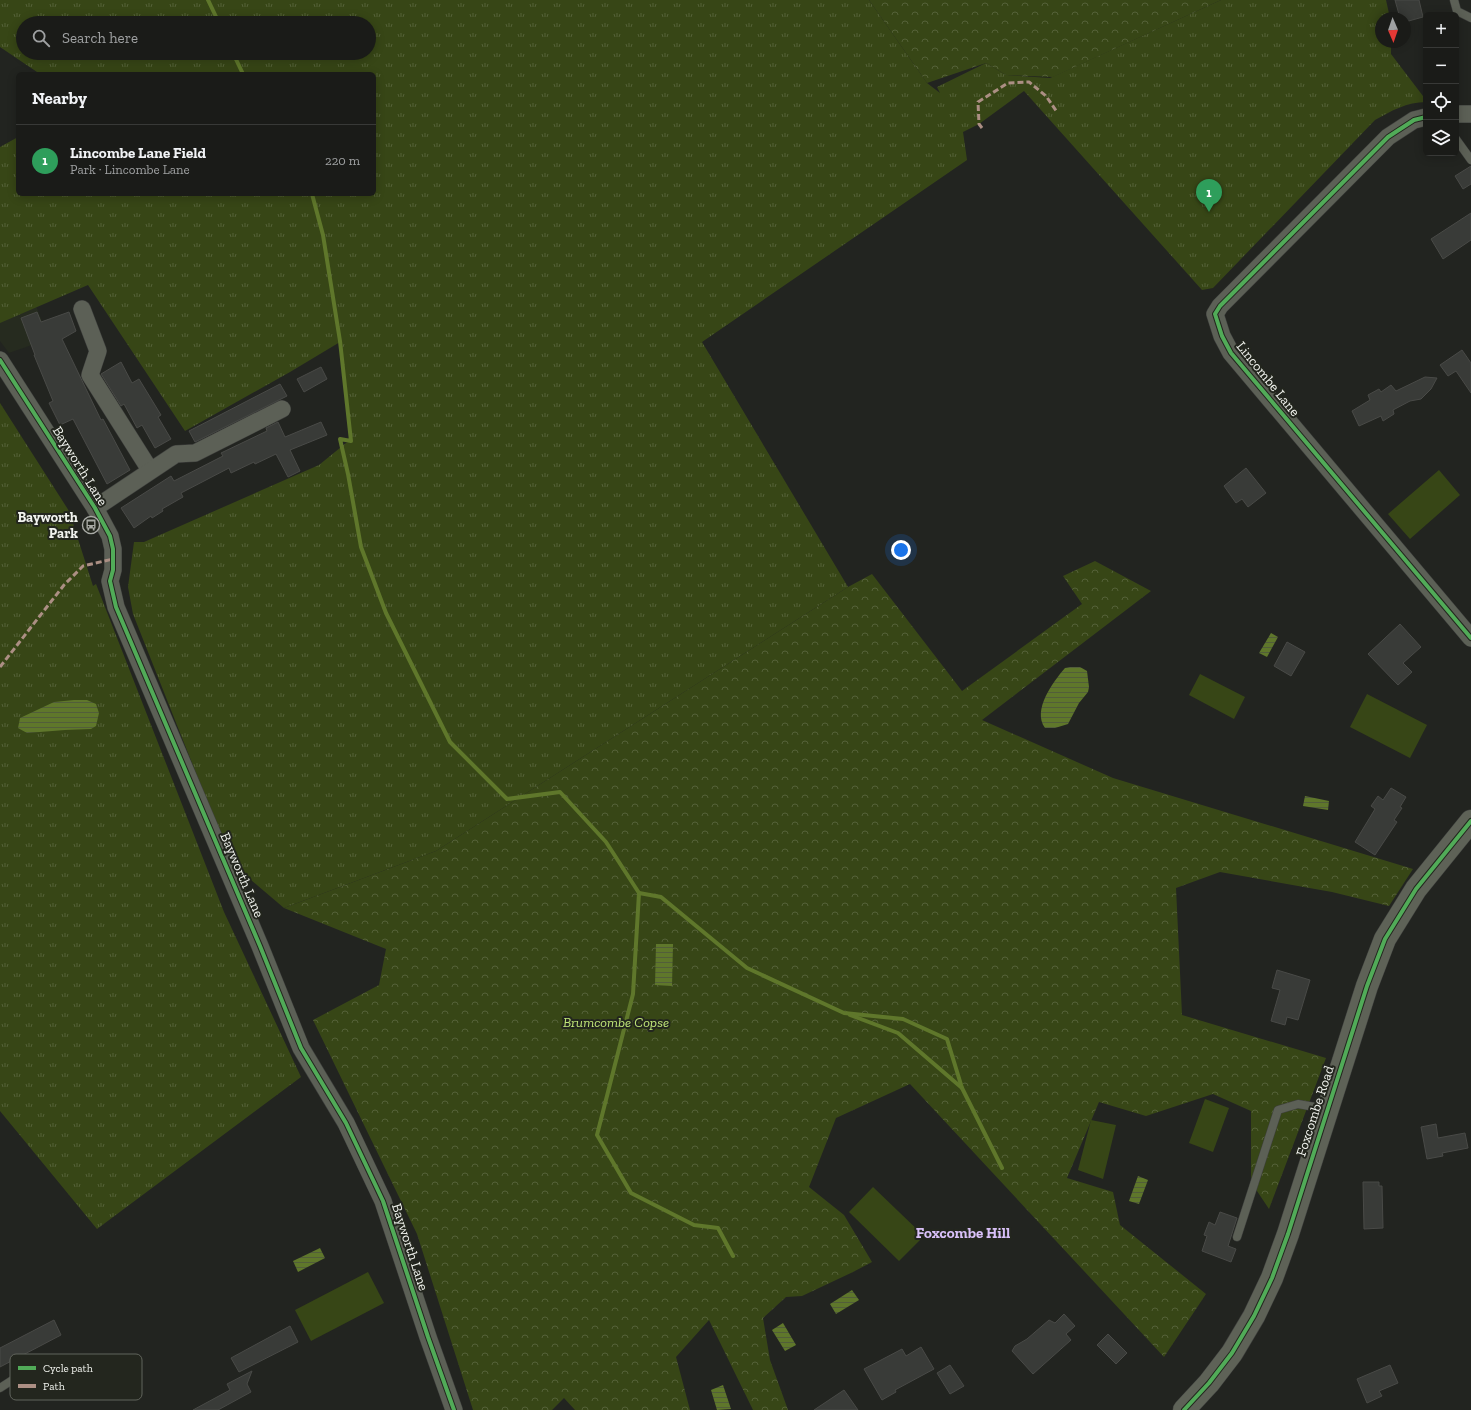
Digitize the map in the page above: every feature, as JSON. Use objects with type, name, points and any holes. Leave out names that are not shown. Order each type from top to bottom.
[{"type":"street","points":[[1459,114],[1471,114]]},
{"type":"street","name":"Lincombe Lane","points":[[1423,118],[1414,120],[1388,137],[1220,306],[1215,314],[1222,336],[1231,353],[1471,638]]},
{"type":"street","points":[[82,309],[98,350],[90,375],[150,470]]},
{"type":"street","name":"Bayworth Lane","points":[[0,360],[95,508],[110,536],[113,549],[113,570],[110,581],[116,607],[257,939],[301,1048],[346,1123],[383,1202],[454,1410]]},
{"type":"street","points":[[95,508],[176,454],[195,453],[282,409]]},
{"type":"street","name":"Foxcombe Road","points":[[1191,1408],[1232,1353],[1254,1316],[1272,1278],[1288,1234],[1367,986],[1385,939],[1416,889],[1471,821]]},
{"type":"lane","points":[[1454,0],[1457,11],[1471,18]]},
{"type":"lane","points":[[1459,143],[1471,160]]},
{"type":"lane","points":[[1237,1237],[1278,1110],[1298,1104],[1327,1109]]},
{"type":"lane","points":[[0,1388],[10,1382]]},
{"type":"shaded area","points":[[36,306],[49,339],[9,353],[0,341],[0,322]]},
{"type":"shaded area","points":[[1271,633],[1278,637],[1267,657],[1259,653]]},
{"type":"shaded area","points":[[1080,667],[1087,671],[1089,687],[1088,692],[1079,703],[1068,724],[1055,728],[1045,728],[1042,721],[1042,705],[1055,681],[1065,668]]},
{"type":"shaded area","points":[[87,700],[96,704],[99,713],[96,726],[91,729],[27,733],[18,728],[20,718],[54,702]]},
{"type":"shaded area","points":[[1305,796],[1329,801],[1328,810],[1303,806]]},
{"type":"shaded area","points":[[656,944],[673,944],[672,986],[655,985]]},
{"type":"shaded area","points":[[1138,1176],[1148,1180],[1139,1204],[1129,1201]]},
{"type":"shaded area","points":[[320,1248],[325,1258],[298,1272],[293,1261]]},
{"type":"shaded area","points":[[852,1290],[859,1300],[836,1314],[830,1304]]},
{"type":"shaded area","points":[[783,1323],[796,1345],[785,1351],[772,1330]]},
{"type":"shaded area","points":[[723,1385],[731,1409],[717,1410],[711,1390]]},
{"type":"green space","points":[[0,0],[869,0],[927,83],[940,93],[937,87],[986,63],[1006,75],[1050,78],[1221,0],[1386,0],[1389,12],[1375,12],[1375,48],[1391,48],[1391,54],[1423,96],[1423,102],[1406,105],[1375,120],[1213,288],[1202,290],[1024,91],[979,124],[963,132],[967,160],[702,342],[848,587],[436,851],[284,908],[232,864],[133,614],[128,587],[134,542],[144,542],[319,465],[346,443],[351,441],[340,342],[185,431],[88,285],[0,323],[0,147],[16,138],[16,196],[376,196],[376,72],[37,72],[19,60],[376,60],[376,16],[16,16],[16,58],[0,47]]},
{"type":"green space","points":[[869,0],[1221,0],[1053,77],[1006,75],[986,63],[927,83]]},
{"type":"green space","points":[[0,403],[69,511],[93,586],[96,584],[224,912],[301,1077],[97,1229],[0,1111]]},
{"type":"green space","points":[[1439,470],[1460,495],[1410,539],[1388,514]]},
{"type":"green space","name":"Brumcombe Copse","points":[[1095,561],[1151,591],[982,720],[1113,778],[1413,869],[1389,906],[1332,892],[1220,872],[1176,888],[1182,1015],[1326,1058],[1269,1209],[1251,1182],[1251,1111],[1213,1094],[1146,1116],[1099,1102],[1067,1178],[1113,1192],[1120,1225],[1206,1294],[1164,1357],[910,1084],[836,1118],[809,1187],[844,1215],[872,1262],[802,1296],[786,1297],[763,1318],[770,1360],[788,1410],[753,1410],[709,1320],[676,1357],[690,1410],[575,1410],[564,1398],[552,1410],[473,1410],[417,1234],[313,1020],[379,985],[386,949],[284,908],[436,851],[848,587],[872,574],[962,691],[1082,604],[1063,576]]},
{"type":"green space","points":[[1200,674],[1245,697],[1234,719],[1189,695]]},
{"type":"green space","points":[[1367,694],[1427,725],[1410,758],[1350,727]]},
{"type":"green space","points":[[1205,1099],[1229,1108],[1213,1152],[1189,1143]]},
{"type":"green space","points":[[1091,1120],[1116,1125],[1103,1179],[1078,1170]]},
{"type":"green space","points":[[873,1187],[924,1236],[899,1261],[849,1212]]},
{"type":"green space","points":[[368,1272],[384,1303],[311,1341],[295,1310]]},
{"type":"building","points":[[1395,0],[1419,0],[1423,17],[1411,20],[1411,12],[1398,12]]},
{"type":"building","points":[[1471,166],[1471,184],[1463,189],[1455,176]]},
{"type":"building","points":[[1471,213],[1471,240],[1443,259],[1431,239]]},
{"type":"building","points":[[37,312],[41,322],[69,312],[76,331],[62,339],[101,420],[103,419],[130,470],[107,484],[73,419],[60,425],[49,403],[53,401],[21,318]]},
{"type":"building","points":[[1462,350],[1471,363],[1471,393],[1456,371],[1448,376],[1440,365]]},
{"type":"building","points":[[121,362],[132,383],[139,379],[161,415],[158,417],[171,439],[155,448],[142,425],[137,428],[124,404],[121,406],[101,374]]},
{"type":"building","points":[[321,367],[327,379],[304,392],[297,379]]},
{"type":"building","points":[[1425,377],[1437,378],[1431,389],[1421,399],[1410,401],[1393,410],[1394,414],[1383,421],[1381,416],[1359,426],[1352,411],[1370,400],[1368,395],[1379,389],[1381,392],[1391,385],[1396,391]]},
{"type":"building","points":[[280,384],[287,396],[195,442],[189,431]]},
{"type":"building","points":[[278,422],[285,437],[321,422],[327,435],[290,450],[300,471],[288,477],[276,454],[231,473],[229,468],[181,493],[183,497],[134,528],[121,508],[171,476],[174,481],[223,456],[221,453],[267,431],[266,428]]},
{"type":"building","points":[[1246,468],[1266,493],[1248,507],[1242,499],[1236,503],[1224,486]]},
{"type":"building","points":[[1400,624],[1421,647],[1403,663],[1412,672],[1398,685],[1368,654]]},
{"type":"building","points":[[1287,642],[1305,652],[1291,676],[1274,666]]},
{"type":"building","points":[[1391,788],[1406,797],[1400,807],[1402,808],[1394,820],[1397,822],[1375,855],[1355,842],[1375,809],[1371,806],[1378,796],[1383,800]]},
{"type":"building","points":[[1277,970],[1310,980],[1298,1020],[1287,1017],[1285,1025],[1271,1021],[1280,990],[1272,988]]},
{"type":"building","points":[[1436,1124],[1438,1138],[1465,1133],[1468,1148],[1442,1153],[1443,1156],[1427,1159],[1421,1127]]},
{"type":"building","points":[[1363,1182],[1379,1182],[1379,1186],[1382,1186],[1383,1228],[1364,1229]]},
{"type":"building","points":[[1220,1212],[1237,1218],[1228,1246],[1236,1249],[1231,1262],[1202,1251],[1207,1236],[1204,1235],[1209,1222],[1215,1225]]},
{"type":"building","points":[[1064,1314],[1075,1326],[1066,1334],[1071,1340],[1033,1374],[1012,1351],[1015,1346],[1027,1339],[1049,1320],[1055,1323]]},
{"type":"building","points":[[54,1320],[61,1335],[25,1354],[10,1354],[10,1362],[0,1367],[0,1348]]},
{"type":"building","points":[[290,1326],[298,1342],[239,1372],[231,1358]]},
{"type":"building","points":[[1108,1334],[1127,1353],[1116,1364],[1097,1345]]},
{"type":"building","points":[[921,1347],[934,1369],[895,1390],[896,1392],[882,1400],[864,1369],[902,1349],[906,1356]]},
{"type":"building","points":[[950,1365],[964,1386],[950,1394],[937,1373]]},
{"type":"building","points":[[1390,1365],[1398,1383],[1379,1391],[1382,1396],[1367,1403],[1357,1379]]},
{"type":"building","points":[[252,1371],[247,1384],[251,1392],[218,1410],[193,1410],[230,1390],[227,1384]]},
{"type":"building","points":[[844,1390],[858,1410],[814,1410]]},
{"type":"waterway","points":[[208,0],[216,16]]},
{"type":"waterway","points":[[236,60],[242,72]]},
{"type":"waterway","points":[[313,196],[323,235],[340,341],[351,441],[340,439],[361,547],[386,613],[450,742],[507,799],[560,792],[606,842],[639,893],[633,994],[597,1135],[631,1193],[694,1225],[718,1228],[733,1256]]},
{"type":"waterway","points":[[639,893],[661,897],[747,968],[844,1013],[903,1019],[947,1039],[962,1088],[1002,1168]]},
{"type":"waterway","points":[[850,1015],[898,1033],[962,1088]]},
{"type":"marked path","points":[[982,128],[979,124],[978,102],[1008,83],[1029,82],[1046,96],[1057,112]]},
{"type":"marked path","points":[[0,667],[64,585],[83,566],[113,559]]},
{"type":"cycle path","points":[[1423,118],[1414,120],[1388,137],[1220,306],[1215,314],[1222,336],[1231,353],[1471,638]]},
{"type":"cycle path","points":[[0,360],[95,508],[110,536],[113,549],[113,570],[110,581],[116,607],[260,946],[301,1048],[346,1123],[383,1201],[454,1410]]},
{"type":"cycle path","points":[[1184,1410],[1209,1383],[1232,1353],[1254,1316],[1272,1278],[1288,1234],[1367,986],[1385,939],[1416,889],[1471,821]]},
{"type":"place","name":"Lincombe Lane Field","points":[[1209,212]]},
{"type":"place","name":"Bayworth Park","points":[[91,525]]},
{"type":"district","name":"Foxcombe Hill","points":[[963,1233]]}]
